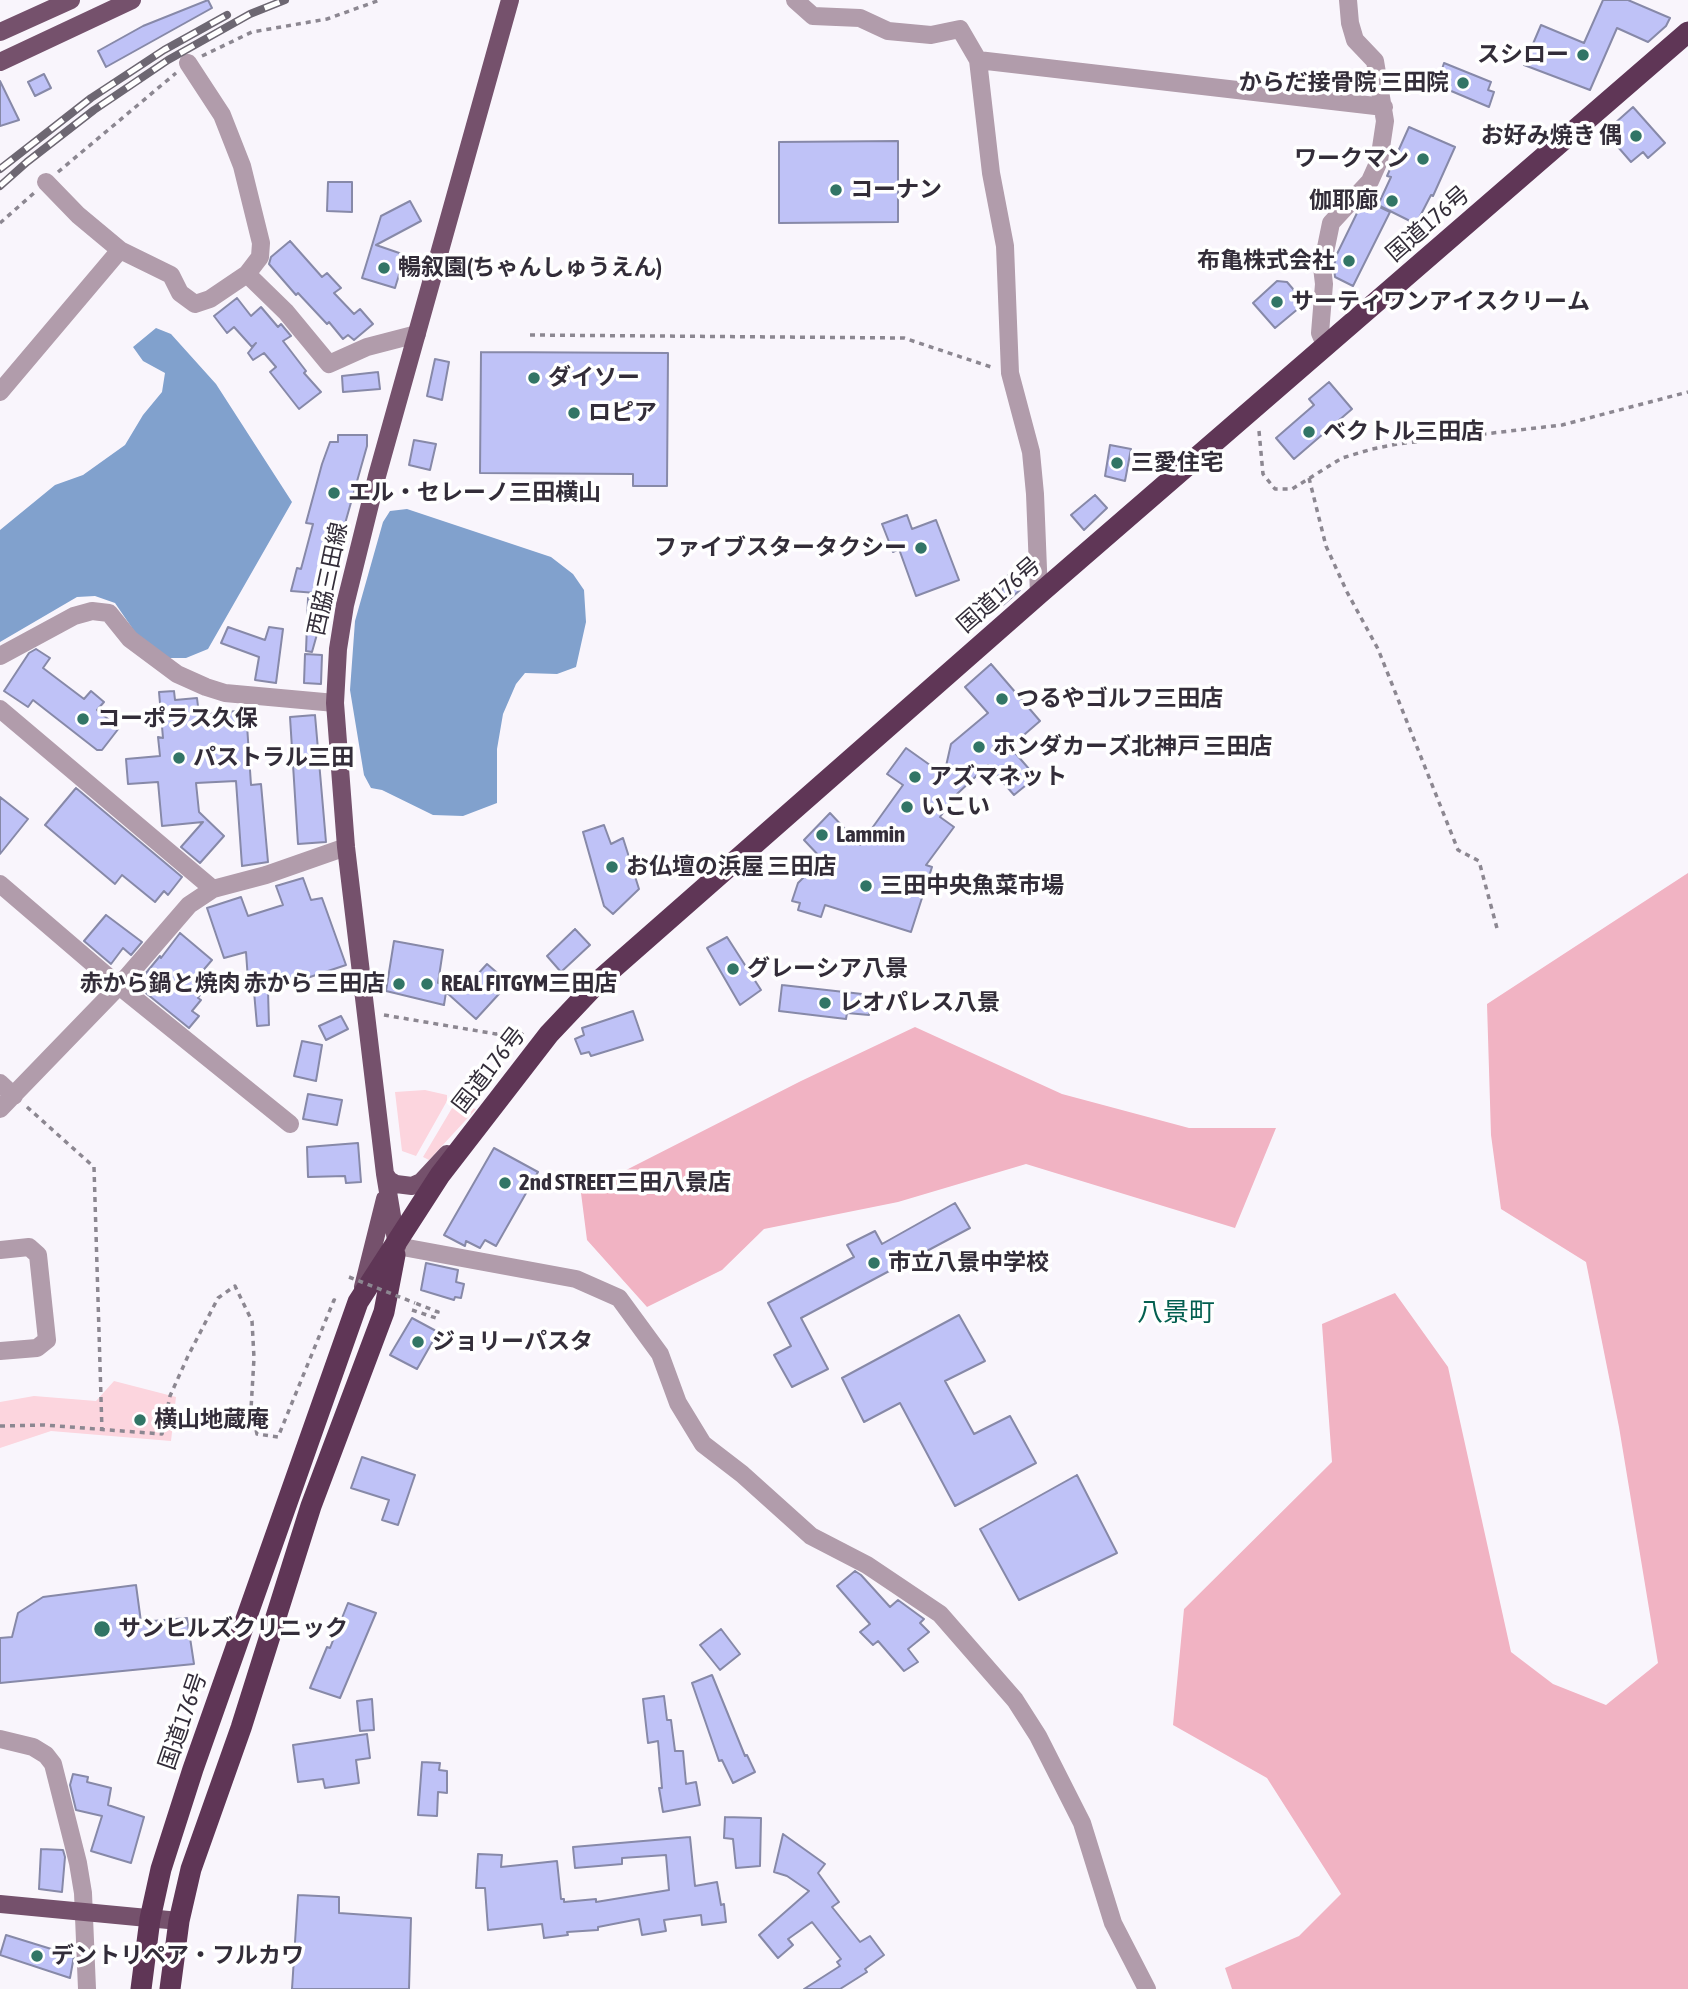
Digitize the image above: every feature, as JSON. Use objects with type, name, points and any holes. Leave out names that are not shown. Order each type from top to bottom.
[{"type":"highway","name":"国道176号","points":[[141,1989],[150,1919],[161,1869],[193,1769],[358,1302],[397,1246],[440,1175],[549,1034],[602,978],[1039,594],[1688,32]]},
{"type":"highway","name":"国道176号","points":[[170,1989],[179,1921],[191,1869],[241,1727],[311,1506],[384,1312],[397,1246]]},
{"type":"main road","points":[[0,32],[71,0]]},
{"type":"main road","points":[[0,62],[132,0]]},
{"type":"main road","name":"西脇三田線","points":[[397,1246],[386,1179],[346,847],[335,703],[338,649],[345,605],[377,476],[510,0]]},
{"type":"main road","points":[[386,1179],[396,1184],[412,1186],[421,1182],[486,1116]]},
{"type":"main road","name":"西脇三田線","points":[[358,1302],[376,1238],[386,1179]]},
{"type":"main road","points":[[0,1904],[179,1921]]},
{"type":"street","points":[[795,0],[813,16],[860,18],[888,31],[931,35],[960,29],[978,60],[991,173],[1004,246],[1010,373],[1031,452],[1039,594]]},
{"type":"street","points":[[1326,347],[1321,333],[1324,284],[1322,267],[1331,223],[1370,181],[1379,161],[1385,121],[1375,61],[1355,40],[1348,0]]},
{"type":"street","points":[[978,60],[1384,107]]},
{"type":"street","points":[[46,183],[78,215],[120,250],[171,275],[180,293],[195,304],[210,299],[247,274],[260,257],[261,243],[242,166],[222,115],[188,63]]},
{"type":"street","points":[[0,392],[120,250]]},
{"type":"street","points":[[247,274],[286,312],[329,364],[367,347],[417,334]]},
{"type":"street","points":[[0,656],[74,616],[92,611],[109,613],[130,639],[177,674],[206,687],[225,694],[335,703]]},
{"type":"street","points":[[0,709],[214,889]]},
{"type":"street","points":[[0,1109],[119,986],[189,905],[214,889],[266,875],[346,847]]},
{"type":"street","points":[[0,884],[119,986],[290,1124]]},
{"type":"street","points":[[0,1083],[15,1096]]},
{"type":"street","points":[[397,1246],[576,1279],[619,1298],[660,1354],[678,1404],[703,1444],[742,1474],[811,1536],[867,1565],[940,1614],[1015,1700],[1038,1736],[1082,1823],[1113,1923],[1147,1989]]},
{"type":"street","points":[[0,1250],[29,1247],[38,1255],[47,1340],[37,1348],[0,1351]]},
{"type":"street","points":[[0,1739],[33,1747],[46,1755],[53,1764],[78,1863],[85,1912],[87,1989]]},
{"type":"path","points":[[0,223],[188,63],[253,32],[327,19],[380,0]]},
{"type":"path","points":[[530,335],[904,338],[1010,373]]},
{"type":"path","points":[[1257,406],[1263,474],[1275,489],[1292,489],[1342,458],[1384,446],[1562,425],[1688,392]]},
{"type":"path","points":[[1309,478],[1326,546],[1378,649],[1458,849],[1479,862],[1499,932]]},
{"type":"path","points":[[379,1014],[496,1034],[517,1030],[528,1040]]},
{"type":"path","points":[[15,1096],[94,1167],[102,1430]]},
{"type":"path","points":[[349,1277],[438,1312],[436,1318],[412,1310]]},
{"type":"path","points":[[0,1426],[44,1425],[162,1434],[170,1396],[188,1356],[218,1298],[235,1286],[253,1321],[251,1409],[257,1434],[278,1437],[334,1300]]},
{"type":"shaded area","points":[[1688,873],[1688,1989],[1232,1989],[1225,1968],[1299,1936],[1341,1894],[1267,1778],[1173,1725],[1184,1609],[1332,1462],[1322,1324],[1395,1293],[1448,1367],[1511,1652],[1553,1684],[1606,1705],[1658,1663],[1619,1427],[1586,1262],[1501,1209],[1491,1135],[1487,1004]]},
{"type":"shaded area","points":[[915,1027],[1062,1094],[1189,1128],[1276,1128],[1235,1228],[1026,1164],[898,1202],[764,1229],[722,1270],[647,1307],[587,1240],[581,1193],[801,1081]]},
{"type":"shaded area","points":[[425,1090],[447,1095],[447,1101],[416,1156],[402,1151],[395,1092]]},
{"type":"shaded area","points":[[455,1103],[476,1109],[429,1160],[423,1157]]},
{"type":"shaded area","points":[[114,1381],[176,1397],[171,1441],[51,1431],[0,1448],[0,1402],[34,1396],[96,1401]]},
{"type":"water","points":[[156,328],[171,334],[216,384],[292,502],[208,649],[186,658],[165,658],[139,638],[115,603],[95,596],[77,597],[0,642],[0,530],[55,485],[83,475],[125,445],[143,415],[162,392],[165,373],[143,361],[133,347]]},
{"type":"water","points":[[407,509],[551,557],[573,574],[584,590],[586,622],[576,667],[557,674],[525,673],[516,684],[503,714],[497,749],[497,803],[463,816],[433,815],[382,790],[371,788],[364,775],[350,690],[355,621],[383,522],[390,511]]},
{"type":"building","points":[[208,0],[212,8],[106,67],[98,51],[143,26]]},
{"type":"building","points":[[1603,0],[1628,0],[1670,18],[1666,26],[1648,42],[1617,28],[1590,90],[1524,65],[1541,25],[1584,43]]},
{"type":"building","points":[[1444,63],[1491,82],[1488,90],[1494,92],[1489,107],[1437,85]]},
{"type":"building","points":[[44,74],[51,88],[35,96],[28,82]]},
{"type":"building","points":[[0,81],[19,120],[0,126]]},
{"type":"building","points":[[1633,107],[1665,143],[1648,158],[1643,152],[1631,162],[1605,132]]},
{"type":"building","points":[[1409,127],[1455,147],[1433,196],[1431,195],[1416,224],[1378,205],[1391,177],[1387,176]]},
{"type":"building","points":[[898,141],[898,222],[779,223],[779,142]]},
{"type":"building","points":[[328,182],[352,182],[352,212],[327,211]]},
{"type":"building","points":[[410,201],[421,221],[376,245],[405,255],[395,288],[362,278],[381,216]]},
{"type":"building","points":[[1367,201],[1390,212],[1353,286],[1335,277],[1334,267],[1336,256],[1358,211]]},
{"type":"building","points":[[290,241],[322,277],[327,273],[341,288],[334,293],[354,314],[360,309],[373,324],[354,340],[348,335],[343,339],[329,322],[327,324],[298,293],[296,295],[269,264],[271,257]]},
{"type":"building","points":[[1277,281],[1287,282],[1305,303],[1275,328],[1253,303]]},
{"type":"building","points":[[237,298],[251,316],[261,307],[278,327],[281,324],[291,336],[283,341],[306,371],[304,373],[321,392],[299,409],[270,372],[276,367],[264,353],[253,360],[248,353],[256,343],[252,347],[234,327],[227,333],[214,316]]},
{"type":"building","name":"ロピア","points":[[481,352],[668,353],[667,486],[633,486],[633,474],[480,473]]},
{"type":"building","points":[[435,359],[449,362],[442,400],[427,396]]},
{"type":"building","points":[[378,372],[380,389],[343,392],[342,376]]},
{"type":"building","points":[[1329,382],[1352,409],[1294,459],[1276,438],[1314,405],[1309,399]]},
{"type":"building","name":"エル・セレーノ三田横山","points":[[338,435],[367,435],[367,446],[333,566],[323,563],[316,593],[291,591],[297,568],[301,569],[313,524],[306,523],[322,464],[330,442],[338,442]]},
{"type":"building","points":[[414,440],[436,444],[430,470],[409,465]]},
{"type":"building","name":"三愛住宅","points":[[1110,445],[1131,449],[1125,481],[1105,476]]},
{"type":"building","points":[[1095,495],[1107,508],[1084,530],[1071,515]]},
{"type":"building","points":[[907,515],[912,529],[936,520],[959,580],[916,596],[899,549],[893,552],[882,524]]},
{"type":"building","points":[[1008,575],[1020,590],[994,613]]},
{"type":"building","points":[[308,598],[328,604],[312,652],[306,651]]},
{"type":"building","points":[[228,627],[265,640],[269,627],[283,629],[276,683],[255,680],[259,657],[221,643]]},
{"type":"building","points":[[36,649],[50,658],[43,668],[84,699],[91,691],[104,702],[97,710],[119,728],[102,750],[97,750],[33,700],[28,707],[4,691],[29,653]]},
{"type":"building","points":[[305,654],[322,655],[321,684],[304,683]]},
{"type":"building","points":[[991,664],[1040,721],[1010,747],[1036,777],[1014,795],[988,765],[957,794],[940,817],[954,827],[926,865],[932,867],[911,932],[825,905],[821,917],[798,910],[800,903],[792,901],[798,883],[822,859],[804,840],[830,813],[860,845],[903,785],[887,774],[906,748],[944,775],[951,744],[988,713],[965,687]]},
{"type":"building","points":[[174,691],[175,700],[197,698],[199,715],[246,710],[251,785],[261,784],[268,862],[242,866],[236,781],[196,783],[199,812],[224,836],[200,863],[181,847],[203,822],[162,826],[158,782],[128,784],[126,759],[160,756],[158,737],[163,738],[159,692]]},
{"type":"building","points":[[315,715],[326,842],[298,844],[290,717]]},
{"type":"building","points":[[76,788],[182,877],[168,895],[164,891],[155,902],[122,875],[115,884],[45,825]]},
{"type":"building","points":[[0,797],[28,819],[0,854]]},
{"type":"building","points":[[604,825],[611,844],[623,838],[639,889],[613,914],[604,906],[583,832]]},
{"type":"building","points":[[303,878],[311,900],[322,898],[346,965],[268,991],[269,1025],[257,1026],[253,980],[248,980],[246,952],[224,958],[207,908],[241,897],[248,916],[283,905],[276,886]]},
{"type":"building","points":[[106,915],[142,942],[131,955],[123,948],[111,964],[84,941]]},
{"type":"building","points":[[575,929],[590,945],[561,972],[547,956]]},
{"type":"building","points":[[180,933],[212,960],[194,981],[204,989],[198,998],[201,1000],[192,1011],[199,1016],[189,1028],[136,985]]},
{"type":"building","name":"グレーシア八景","points":[[727,937],[761,990],[740,1005],[707,948]]},
{"type":"building","points":[[394,941],[443,950],[438,983],[466,987],[487,964],[509,983],[476,1019],[446,992],[444,1005],[386,991]]},
{"type":"building","name":"レオパレス八景","points":[[782,985],[871,995],[869,1015],[847,1013],[846,1019],[779,1011]]},
{"type":"building","points":[[633,1011],[643,1040],[591,1056],[589,1052],[581,1054],[575,1039],[584,1035],[582,1028]]},
{"type":"building","points":[[341,1016],[348,1029],[326,1040],[319,1026]]},
{"type":"building","points":[[302,1041],[322,1045],[316,1081],[294,1076]]},
{"type":"building","points":[[308,1094],[342,1100],[337,1125],[303,1119]]},
{"type":"building","points":[[358,1143],[361,1182],[346,1183],[345,1176],[308,1177],[307,1147]]},
{"type":"building","points":[[494,1148],[538,1172],[496,1246],[485,1240],[480,1248],[466,1241],[465,1246],[444,1235]]},
{"type":"building","points":[[955,1203],[970,1228],[801,1318],[828,1369],[792,1387],[774,1355],[791,1346],[768,1303],[854,1257],[847,1245],[875,1231],[882,1244]]},
{"type":"building","points":[[426,1263],[458,1270],[456,1282],[464,1284],[461,1298],[455,1297],[454,1300],[421,1290]]},
{"type":"building","points":[[959,1315],[985,1361],[945,1381],[974,1434],[1010,1416],[1036,1463],[955,1506],[900,1403],[864,1422],[842,1378]]},
{"type":"building","points":[[412,1318],[438,1332],[417,1369],[390,1355]]},
{"type":"building","points":[[362,1457],[415,1475],[398,1525],[382,1520],[389,1500],[351,1488]]},
{"type":"building","points":[[1077,1475],[1117,1553],[1019,1600],[980,1529]]},
{"type":"building","points":[[855,1571],[890,1607],[898,1600],[924,1619],[920,1623],[929,1632],[908,1649],[918,1662],[904,1671],[878,1641],[873,1645],[860,1632],[870,1624],[837,1586]]},
{"type":"building","name":"サンヒルズクリニック","points":[[136,1585],[141,1622],[187,1618],[194,1664],[0,1683],[0,1638],[12,1637],[18,1613],[43,1597]]},
{"type":"building","points":[[348,1603],[376,1613],[340,1698],[310,1688]]},
{"type":"building","points":[[721,1629],[740,1654],[720,1670],[700,1645]]},
{"type":"building","points":[[712,1675],[745,1756],[747,1755],[755,1772],[733,1783],[722,1760],[719,1761],[692,1683]]},
{"type":"building","points":[[664,1696],[667,1720],[671,1720],[675,1751],[683,1751],[686,1784],[696,1782],[700,1805],[663,1812],[659,1788],[662,1788],[658,1741],[648,1743],[643,1699]]},
{"type":"building","points":[[372,1699],[374,1730],[360,1731],[357,1701]]},
{"type":"building","points":[[367,1734],[370,1758],[356,1760],[359,1783],[325,1788],[323,1779],[298,1782],[293,1745]]},
{"type":"building","points":[[422,1762],[440,1763],[439,1770],[447,1771],[447,1793],[438,1792],[437,1816],[418,1815]]},
{"type":"building","points":[[73,1774],[88,1777],[87,1782],[111,1788],[108,1805],[144,1817],[131,1863],[91,1851],[102,1816],[76,1810],[70,1785]]},
{"type":"building","points":[[725,1817],[761,1818],[760,1866],[736,1868],[733,1839],[724,1838]]},
{"type":"building","points":[[783,1834],[825,1864],[818,1873],[839,1902],[832,1907],[860,1942],[870,1936],[884,1955],[865,1969],[867,1972],[840,1989],[804,1989],[840,1966],[837,1962],[841,1959],[812,1922],[788,1939],[793,1945],[778,1958],[759,1935],[809,1891],[787,1876],[774,1872]]},
{"type":"building","points":[[690,1837],[695,1886],[717,1882],[726,1922],[702,1925],[701,1915],[664,1920],[666,1931],[642,1935],[639,1919],[598,1927],[598,1930],[567,1932],[568,1935],[544,1938],[542,1924],[488,1930],[485,1888],[476,1888],[478,1854],[502,1855],[501,1867],[557,1861],[561,1899],[564,1899],[564,1902],[596,1899],[596,1902],[669,1890],[666,1855],[622,1858],[622,1864],[575,1868],[573,1847]]},
{"type":"building","points":[[41,1849],[63,1850],[65,1857],[62,1892],[39,1889]]},
{"type":"building","points":[[298,1895],[339,1897],[339,1913],[411,1918],[409,1989],[292,1989]]},
{"type":"building","points":[[6,1935],[74,1956],[70,1978],[0,1955]]},
{"type":"railway","points":[[0,186],[94,110],[168,60],[250,14],[285,0]]},
{"type":"railway","points":[[0,169],[91,98],[164,50],[227,15]]},
{"type":"place","name":"スシロー","points":[[1583,55]]},
{"type":"place","name":"からだ接骨院 三田院","points":[[1463,83]]},
{"type":"place","name":"お好み焼き 偶","points":[[1636,136]]},
{"type":"place","name":"ワークマン","points":[[1423,159]]},
{"type":"place","name":"コーナン","points":[[836,190]]},
{"type":"place","name":"伽耶廊","points":[[1392,201]]},
{"type":"place","name":"布亀株式会社","points":[[1349,261]]},
{"type":"place","name":"暢叙園(ちゃんしゅうえん)","points":[[384,268]]},
{"type":"place","name":"サーティワンアイスクリーム","points":[[1277,302]]},
{"type":"place","name":"ダイソー","points":[[534,378]]},
{"type":"place","name":"ロピア","points":[[574,413]]},
{"type":"place","name":"ベクトル三田店","points":[[1309,432]]},
{"type":"place","name":"三愛住宅","points":[[1117,463]]},
{"type":"place","name":"エル・セレーノ三田横山","points":[[334,493]]},
{"type":"place","name":"ファイブスタータクシー","points":[[921,548]]},
{"type":"place","name":"つるやゴルフ三田店","points":[[1002,699]]},
{"type":"place","name":"コーポラス久保","points":[[83,719]]},
{"type":"place","name":"ホンダカーズ北神戸 三田店","points":[[979,747]]},
{"type":"place","name":"パストラル三田","points":[[179,758]]},
{"type":"place","name":"アズマネット","points":[[915,777]]},
{"type":"place","name":"いこい","points":[[907,807]]},
{"type":"place","name":"Lammin","points":[[822,835]]},
{"type":"place","name":"お仏壇の浜屋 三田店","points":[[612,867]]},
{"type":"place","name":"三田中央魚菜市場","points":[[866,886]]},
{"type":"place","name":"グレーシア八景","points":[[733,969]]},
{"type":"place","name":"赤から鍋と焼肉 赤から 三田店","points":[[399,984]]},
{"type":"place","name":"REAL FITGYM三田店","points":[[427,984]]},
{"type":"place","name":"レオパレス八景","points":[[825,1003]]},
{"type":"place","name":"2nd STREET三田八景店","points":[[505,1183]]},
{"type":"place","name":"市立八景中学校","points":[[874,1263]]},
{"type":"place","name":"ジョリーパスタ","points":[[418,1342]]},
{"type":"place","name":"横山地蔵庵","points":[[140,1420]]},
{"type":"place","name":"サンヒルズクリニック","points":[[102,1629]]},
{"type":"place","name":"デントリペア・フルカワ","points":[[37,1956]]},
{"type":"district","name":"八景町","points":[[1176,1313]]}]
